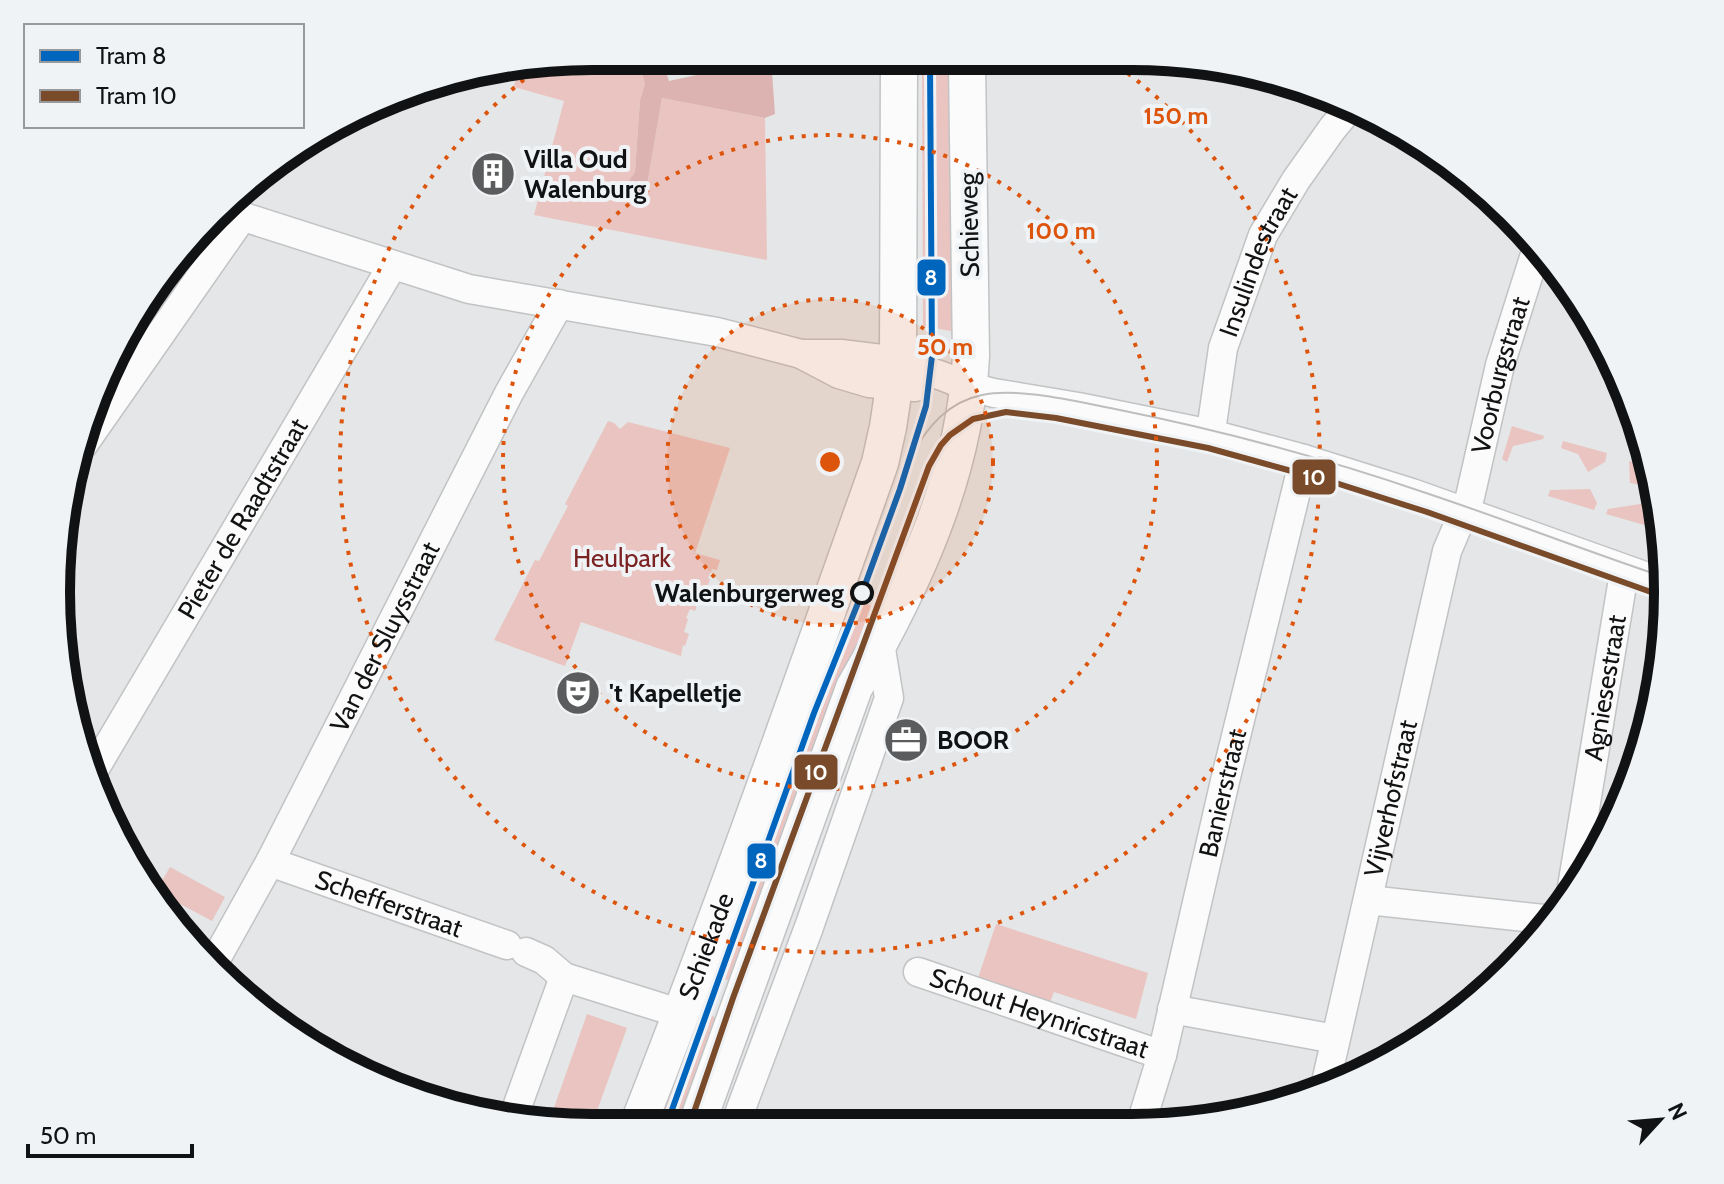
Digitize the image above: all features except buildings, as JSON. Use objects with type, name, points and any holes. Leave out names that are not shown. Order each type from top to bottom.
[{"type":"main road","points":[[896,373],[899,70]]},
{"type":"main road","name":"Schieweg","points":[[967,70],[970,387]]},
{"type":"main road","name":"Schiekade","points":[[642,1114],[782,741],[880,463],[896,373]]},
{"type":"main road","name":"Schiekade","points":[[701,1114],[854,688],[922,557],[951,475],[970,387]]},
{"type":"street","name":"Insulindestraat","points":[[1210,436],[1223,348],[1263,235],[1296,180],[1344,115]]},
{"type":"street","points":[[100,419],[234,214],[469,289],[717,332],[801,354],[841,354],[896,373],[942,376],[970,387],[1078,407],[1304,459],[1465,508],[1654,579]]},
{"type":"street","name":"Voorburgstraat","points":[[1465,508],[1500,365],[1533,259]]},
{"type":"street","name":"Pieter de Raadtstraat","points":[[99,762],[392,266]]},
{"type":"street","name":"Van der Sluysstraat","points":[[218,956],[270,862],[509,393],[559,304]]},
{"type":"street","name":"Banierstraat","points":[[1144,1114],[1162,1055],[1304,459]]},
{"type":"street","name":"Vijverhofstraat","points":[[1327,1076],[1447,551],[1465,508]]},
{"type":"street","name":"Agniesestraat","points":[[1575,867],[1626,570]]},
{"type":"street","points":[[739,1114],[809,927],[889,698],[880,643]]},
{"type":"street","name":"Schefferstraat","points":[[270,862],[516,948],[544,960],[564,977],[682,1014]]},
{"type":"street","points":[[1368,900],[1539,918]]},
{"type":"street","name":"Schout Heynricstraat","points":[[918,972],[1162,1055]]},
{"type":"street","points":[[516,1109],[564,977]]},
{"type":"street","points":[[1172,1009],[1335,1039]]},
{"type":"green space","points":[[641,70],[645,84],[640,100],[635,172],[624,189],[646,191],[662,98],[765,118],[767,260],[534,215],[564,101],[514,87],[516,75],[524,74]]},
{"type":"green space","points":[[922,70],[954,70],[956,332],[923,326]]},
{"type":"green space","name":"Heulpark","points":[[608,421],[620,429],[628,422],[730,448],[695,553],[720,560],[717,570],[712,569],[706,591],[701,589],[695,611],[690,609],[686,618],[684,632],[689,634],[681,656],[581,622],[565,666],[494,640],[535,560],[539,561],[568,506],[565,504]]},
{"type":"green space","points":[[1512,426],[1544,436],[1543,439],[1513,446],[1507,462],[1502,459]]},
{"type":"green space","points":[[1563,441],[1607,453],[1605,462],[1588,472],[1578,454],[1561,448]]},
{"type":"green space","points":[[1629,461],[1638,463],[1643,485],[1630,483]]},
{"type":"green space","points":[[1590,489],[1597,503],[1594,510],[1548,496],[1550,490]]},
{"type":"green space","points":[[1646,503],[1650,527],[1606,514],[1608,509]]},
{"type":"green space","points":[[863,602],[883,611],[738,984],[710,974],[814,692],[826,694]]},
{"type":"green space","points":[[170,867],[225,897],[212,921],[170,898],[160,885]]},
{"type":"green space","points":[[996,924],[1148,973],[1136,1019],[1054,992],[1049,1005],[978,978]]},
{"type":"green space","points":[[697,1008],[726,1023],[693,1114],[658,1114]]},
{"type":"green space","points":[[587,1014],[627,1028],[596,1114],[552,1112]]},
{"type":"shaded area","points":[[641,70],[665,70],[669,81],[720,70],[772,70],[775,114],[765,118],[662,98],[646,191],[623,189],[635,172],[640,100],[645,84]]},
{"type":"tram line","name":"8","points":[[671,1114],[814,713],[900,489],[926,406],[932,356],[930,70]]},
{"type":"tram line","points":[[911,456],[940,417],[970,398],[997,393],[1048,396],[1194,426],[1310,457],[1456,503],[1653,573]]},
{"type":"tram line","name":"10","points":[[693,1114],[733,998],[929,466],[950,435],[973,419],[1006,412],[1056,418],[1208,448],[1427,512],[1654,593]]},
{"type":"place","name":"Villa Oud Walenburg","points":[[493,174]]},
{"type":"place","name":"Walenburgerweg","points":[[862,593]]},
{"type":"place","name":"'t Kapelletje","points":[[578,693]]},
{"type":"place","name":"BOOR","points":[[906,740]]}]
